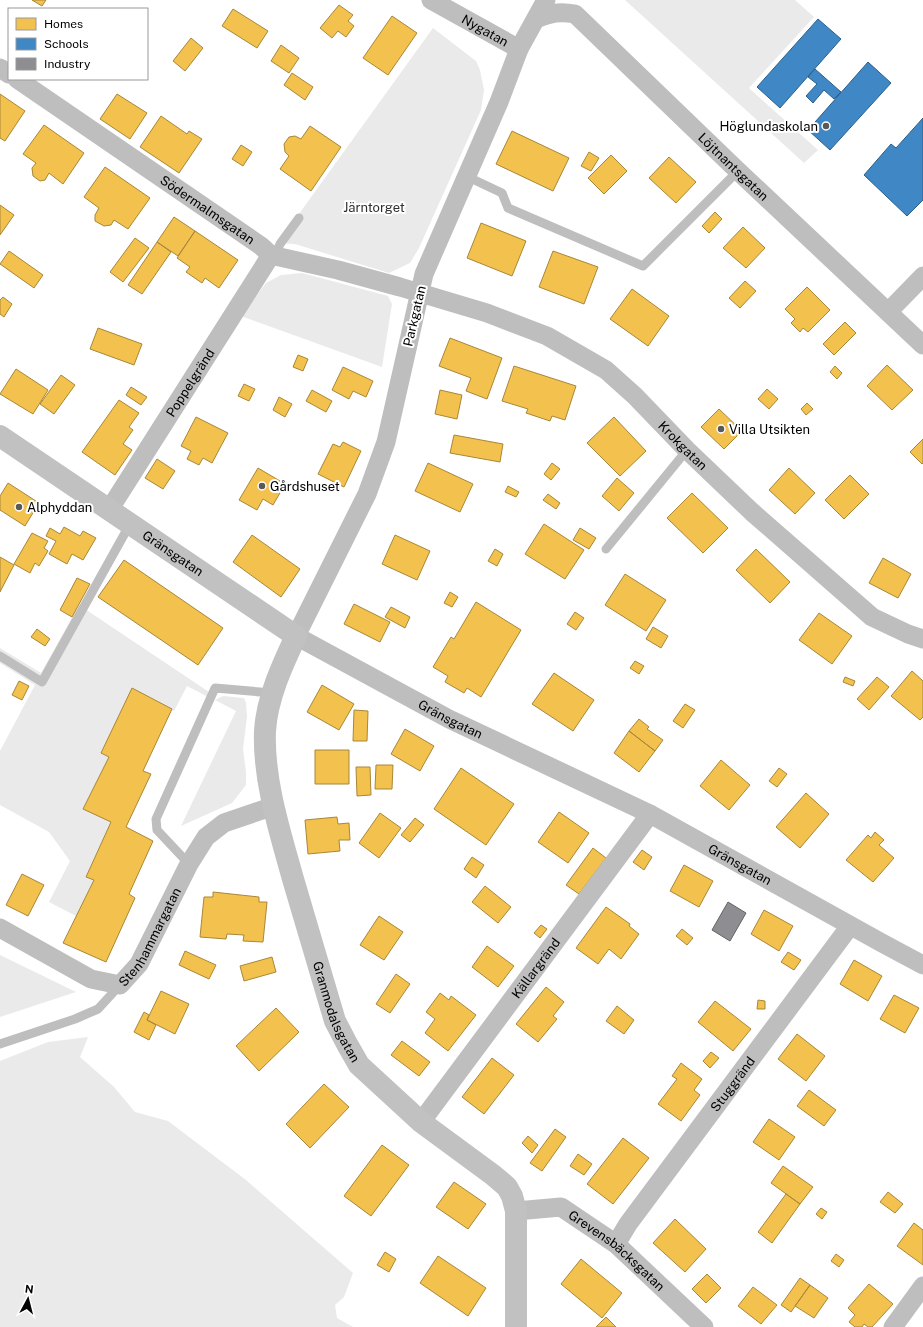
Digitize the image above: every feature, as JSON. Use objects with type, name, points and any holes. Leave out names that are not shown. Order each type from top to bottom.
[{"type":"street","name":"Nygatan","points":[[431,0],[519,49]]},
{"type":"street","name":"Parkgatan","points":[[296,636],[367,494],[386,442],[420,293],[429,261],[499,102],[519,49],[546,0]]},
{"type":"street","name":"Löjtnantsgatan","points":[[536,19],[553,12],[575,14],[923,346]]},
{"type":"street","name":"Södermalmsgatan","points":[[18,80],[261,246],[273,256],[338,270],[420,293]]},
{"type":"street","name":"Poppelgränd","points":[[109,510],[273,256]]},
{"type":"street","points":[[888,312],[923,276]]},
{"type":"street","name":"Krokgatan","points":[[420,293],[487,313],[547,336],[606,370],[635,396],[687,450],[752,512],[872,616],[908,634],[923,639]]},
{"type":"street","name":"Gränsgatan","points":[[0,436],[296,636],[449,719],[650,814],[850,926],[923,964]]},
{"type":"street","name":"Granmodalsgatan","points":[[296,636],[282,666],[272,693],[265,730],[266,768],[282,840],[335,1021],[346,1044],[359,1065],[421,1122],[507,1187],[512,1196],[516,1211],[516,1327]]},
{"type":"street","name":"Stenhammargatan","points":[[0,928],[91,979],[120,985],[139,964],[189,864],[206,837],[224,823],[274,806]]},
{"type":"street","name":"Källargränd","points":[[421,1122],[650,814]]},
{"type":"street","name":"Stuggränd","points":[[616,1244],[628,1224],[850,926]]},
{"type":"street","name":"Grevensbäcksgatan","points":[[516,1211],[561,1208],[616,1244],[704,1327]]},
{"type":"street","points":[[893,1327],[923,1286]]},
{"type":"lane","points":[[466,176],[502,193],[508,208],[643,266],[738,171]]},
{"type":"lane","name":"Poppelgränd","points":[[273,256],[299,218]]},
{"type":"lane","points":[[606,549],[687,450]]},
{"type":"lane","points":[[0,656],[42,682],[130,524]]},
{"type":"lane","points":[[189,864],[158,830],[156,819],[215,688],[272,693]]},
{"type":"lane","points":[[0,1044],[75,1019],[98,1009],[120,985]]},
{"type":"green space","points":[[625,0],[795,0],[814,17],[749,88],[818,150],[804,163]]},
{"type":"green space","name":"Järntorget","points":[[433,28],[476,61],[480,70],[484,90],[481,110],[419,248],[410,263],[389,273],[295,244],[278,243]]},
{"type":"green space","points":[[302,273],[388,296],[392,304],[382,367],[241,316],[266,283],[281,275]]},
{"type":"green space","points":[[79,605],[212,694],[210,698],[187,686],[174,711],[132,689],[101,753],[109,757],[111,822],[86,877],[94,880],[76,916],[49,902],[70,861],[49,832],[0,805],[0,751],[35,685],[0,663],[0,648],[41,673]]},
{"type":"green space","points":[[223,696],[244,698],[246,703],[247,717],[243,749],[246,785],[232,803],[181,826],[236,711],[215,700]]},
{"type":"green space","points":[[0,955],[76,992],[0,1017]]},
{"type":"green space","points":[[88,1037],[80,1057],[114,1087],[135,1112],[168,1121],[246,1180],[353,1273],[344,1297],[335,1305],[337,1318],[353,1327],[0,1327],[0,1061],[48,1042]]},
{"type":"building: Homes","points":[[32,0],[46,0],[42,6]]},
{"type":"building: Homes","points":[[339,5],[353,15],[348,21],[354,26],[346,37],[338,31],[332,38],[320,28]]},
{"type":"building: Homes","points":[[233,9],[268,31],[257,48],[222,26]]},
{"type":"building: Homes","points":[[392,16],[417,33],[388,75],[363,58]]},
{"type":"building: Homes","points":[[191,38],[203,48],[185,71],[173,61]]},
{"type":"building: Homes","points":[[281,45],[299,58],[289,73],[271,61]]},
{"type":"building: Homes","points":[[292,73],[313,87],[305,100],[284,85]]},
{"type":"building: Homes","points":[[0,94],[25,111],[5,141],[0,138]]},
{"type":"building: Homes","points":[[117,94],[147,113],[130,139],[100,119]]},
{"type":"building: Homes","points":[[161,116],[187,134],[189,131],[202,139],[179,173],[140,147]]},
{"type":"building: Homes","points":[[44,125],[84,153],[63,184],[49,173],[45,180],[40,181],[33,176],[32,168],[36,163],[23,154]]},
{"type":"building: Homes","points":[[310,126],[341,147],[311,191],[280,169],[289,156],[285,152],[284,144],[289,137],[295,136],[301,139]]},
{"type":"building: Homes","points":[[512,131],[569,158],[553,191],[496,164]]},
{"type":"building: Homes","points":[[241,145],[252,152],[243,166],[232,159]]},
{"type":"building: Homes","points":[[589,152],[599,158],[591,171],[581,166]]},
{"type":"building: Homes","points":[[611,155],[627,171],[604,194],[588,178]]},
{"type":"building: Homes","points":[[669,157],[696,182],[676,203],[649,178]]},
{"type":"building: Homes","points":[[105,167],[150,198],[128,229],[114,220],[111,225],[104,226],[95,221],[95,215],[99,208],[84,197]]},
{"type":"building: Homes","points":[[0,205],[14,215],[0,235]]},
{"type":"building: Homes","points":[[715,212],[722,219],[709,233],[702,226]]},
{"type":"building: Homes","points":[[174,217],[195,231],[178,256],[157,242]]},
{"type":"building: Homes","points":[[481,223],[526,241],[512,276],[467,258]]},
{"type":"building: Homes","points":[[743,227],[765,248],[746,268],[723,248]]},
{"type":"building: Homes","points":[[195,231],[238,260],[219,288],[205,278],[202,283],[186,272],[190,267],[177,258]]},
{"type":"building: Homes","points":[[135,238],[149,248],[123,282],[110,272]]},
{"type":"building: Homes","points":[[157,242],[171,252],[142,294],[128,285]]},
{"type":"building: Homes","points":[[9,251],[43,275],[34,288],[0,264]]},
{"type":"building: Homes","points":[[553,251],[598,267],[584,304],[539,287]]},
{"type":"building: Homes","points":[[745,281],[756,291],[740,308],[729,298]]},
{"type":"building: Homes","points":[[807,287],[830,310],[808,332],[803,328],[800,332],[791,323],[795,319],[785,309]]},
{"type":"building: Homes","points":[[632,289],[669,316],[648,346],[610,319]]},
{"type":"building: Homes","points":[[3,297],[12,304],[4,317],[0,314],[0,300]]},
{"type":"building: Homes","points":[[845,322],[856,333],[834,355],[823,344]]},
{"type":"building: Homes","points":[[98,328],[142,344],[134,365],[90,349]]},
{"type":"building: Homes","points":[[450,338],[502,358],[487,399],[466,391],[471,378],[439,366]]},
{"type":"building: Homes","points":[[298,355],[308,359],[303,371],[293,367]]},
{"type":"building: Homes","points":[[887,365],[913,390],[892,410],[867,386]]},
{"type":"building: Homes","points":[[514,366],[576,386],[565,420],[552,416],[550,421],[526,413],[528,409],[502,401]]},
{"type":"building: Homes","points":[[835,366],[842,373],[837,379],[830,372]]},
{"type":"building: Homes","points":[[343,367],[373,381],[366,397],[353,391],[349,399],[332,390]]},
{"type":"building: Homes","points":[[16,369],[48,390],[33,414],[0,394]]},
{"type":"building: Homes","points":[[61,375],[75,385],[54,414],[40,404]]},
{"type":"building: Homes","points":[[244,384],[255,389],[249,401],[238,396]]},
{"type":"building: Homes","points":[[131,387],[147,397],[141,405],[126,395]]},
{"type":"building: Homes","points":[[767,389],[778,399],[769,409],[758,399]]},
{"type":"building: Homes","points":[[312,390],[332,401],[326,412],[306,401]]},
{"type":"building: Homes","points":[[440,390],[462,395],[457,419],[435,414]]},
{"type":"building: Homes","points":[[279,397],[292,404],[285,417],[273,410]]},
{"type":"building: Homes","points":[[119,400],[139,413],[129,427],[133,430],[123,444],[132,450],[115,475],[82,452]]},
{"type":"building: Homes","points":[[807,403],[813,409],[806,415],[801,409]]},
{"type":"building: Homes","name":"Villa Utsikten","points":[[719,409],[742,431],[724,449],[701,427]]},
{"type":"building: Homes","points":[[196,417],[228,433],[212,463],[203,458],[199,465],[187,459],[191,451],[181,446]]},
{"type":"building: Homes","points":[[614,417],[646,451],[620,476],[587,443]]},
{"type":"building: Homes","points":[[454,435],[503,444],[500,462],[450,453]]},
{"type":"building: Homes","points":[[923,439],[923,463],[922,464],[910,452]]},
{"type":"building: Homes","points":[[343,442],[361,451],[344,487],[318,474],[333,444],[340,447]]},
{"type":"building: Homes","points":[[157,459],[175,471],[163,489],[145,478]]},
{"type":"building: Homes","points":[[428,463],[473,484],[460,512],[415,491]]},
{"type":"building: Homes","points":[[552,463],[560,469],[551,480],[544,474]]},
{"type":"building: Homes","name":"Gårdshuset","points":[[258,468],[280,481],[275,490],[280,493],[273,505],[263,499],[257,510],[239,500]]},
{"type":"building: Homes","points":[[789,468],[815,493],[795,514],[769,490]]},
{"type":"building: Homes","points":[[850,475],[869,494],[844,519],[825,500]]},
{"type":"building: Homes","points":[[617,478],[634,493],[619,511],[602,496]]},
{"type":"building: Homes","name":"Alphyddan","points":[[8,483],[39,503],[25,526],[0,510],[0,496]]},
{"type":"building: Homes","points":[[508,486],[519,492],[516,497],[505,492]]},
{"type":"building: Homes","points":[[692,493],[728,528],[703,553],[667,518]]},
{"type":"building: Homes","points":[[548,494],[560,503],[556,509],[543,500]]},
{"type":"building: Homes","points":[[544,524],[584,550],[565,579],[525,554]]},
{"type":"building: Homes","points":[[64,527],[80,536],[83,531],[96,538],[83,560],[72,554],[67,564],[49,554],[56,541],[46,536],[50,528],[60,534]]},
{"type":"building: Homes","points":[[580,528],[596,538],[589,549],[573,540]]},
{"type":"building: Homes","points":[[32,533],[48,541],[44,548],[48,551],[39,566],[35,563],[30,573],[14,564]]},
{"type":"building: Homes","points":[[252,535],[300,569],[281,597],[233,562]]},
{"type":"building: Homes","points":[[395,535],[430,551],[417,580],[382,564]]},
{"type":"building: Homes","points":[[495,549],[503,554],[497,566],[488,561]]},
{"type":"building: Homes","points":[[756,549],[790,582],[770,603],[736,570]]},
{"type":"building: Homes","points":[[0,557],[14,565],[0,592]]},
{"type":"building: Homes","points":[[883,558],[911,574],[898,598],[869,583]]},
{"type":"building: Homes","points":[[124,560],[223,628],[198,665],[98,597]]},
{"type":"building: Homes","points":[[625,574],[666,600],[646,631],[605,605]]},
{"type":"building: Homes","points":[[77,578],[90,584],[72,617],[60,610]]},
{"type":"building: Homes","points":[[450,592],[458,597],[452,607],[444,603]]},
{"type":"building: Homes","points":[[476,602],[521,630],[481,697],[467,688],[464,693],[445,682],[448,676],[433,667],[451,637],[454,639]]},
{"type":"building: Homes","points":[[354,604],[390,622],[380,642],[344,624]]},
{"type":"building: Homes","points":[[391,607],[410,617],[405,628],[385,617]]},
{"type":"building: Homes","points":[[575,612],[584,618],[576,630],[567,624]]},
{"type":"building: Homes","points":[[819,613],[852,636],[832,664],[799,640]]},
{"type":"building: Homes","points":[[653,627],[668,636],[661,648],[646,639]]},
{"type":"building: Homes","points":[[37,629],[50,639],[45,646],[31,637]]},
{"type":"building: Homes","points":[[635,661],[644,666],[639,674],[630,668]]},
{"type":"building: Homes","points":[[912,671],[923,681],[923,717],[920,720],[891,696]]},
{"type":"building: Homes","points":[[554,673],[594,700],[573,731],[532,704]]},
{"type":"building: Homes","points":[[845,677],[855,681],[853,686],[843,682]]},
{"type":"building: Homes","points":[[877,677],[889,687],[869,710],[857,699]]},
{"type":"building: Homes","points":[[19,681],[29,686],[22,700],[12,695]]},
{"type":"building: Homes","points":[[322,685],[354,704],[339,730],[307,712]]},
{"type":"building: Homes","points":[[132,688],[172,709],[143,771],[151,774],[126,827],[153,841],[129,894],[135,898],[106,962],[63,943],[94,880],[86,877],[111,822],[83,809],[109,757],[101,753]]},
{"type":"building: Homes","points":[[685,704],[695,710],[683,728],[673,721]]},
{"type":"building: Homes","points":[[354,710],[368,711],[367,741],[353,741]]},
{"type":"building: Homes","points":[[639,719],[649,727],[647,729],[663,740],[655,751],[629,731]]},
{"type":"building: Homes","points":[[405,729],[434,746],[420,771],[391,754]]},
{"type":"building: Homes","points":[[629,731],[655,751],[639,772],[614,753]]},
{"type":"building: Homes","points":[[315,750],[349,750],[349,784],[315,784]]},
{"type":"building: Homes","points":[[721,760],[750,785],[729,810],[700,786]]},
{"type":"building: Homes","points":[[376,765],[393,765],[392,789],[375,789]]},
{"type":"building: Homes","points":[[356,767],[370,767],[371,795],[357,796]]},
{"type":"building: Homes","points":[[461,768],[514,804],[486,845],[434,809]]},
{"type":"building: Homes","points":[[779,768],[787,774],[777,787],[769,781]]},
{"type":"building: Homes","points":[[806,793],[829,814],[800,848],[776,827]]},
{"type":"building: Homes","points":[[559,812],[589,833],[568,863],[538,842]]},
{"type":"building: Homes","points":[[380,813],[401,828],[379,858],[359,843]]},
{"type":"building: Homes","points":[[337,817],[338,824],[349,823],[350,840],[339,840],[340,851],[308,854],[305,820]]},
{"type":"building: Homes","points":[[415,818],[424,825],[410,842],[401,835]]},
{"type":"building: Homes","points":[[875,832],[884,840],[879,845],[894,858],[873,882],[846,860],[868,835],[871,838]]},
{"type":"building: Homes","points":[[593,848],[606,858],[579,894],[566,885]]},
{"type":"building: Homes","points":[[642,850],[652,857],[644,870],[633,862]]},
{"type":"building: Homes","points":[[472,857],[484,865],[476,878],[464,869]]},
{"type":"building: Homes","points":[[684,865],[713,881],[699,907],[670,891]]},
{"type":"building: Homes","points":[[22,874],[44,885],[28,916],[6,905]]},
{"type":"building: Homes","points":[[485,886],[511,907],[498,923],[472,902]]},
{"type":"building: Homes","points":[[213,892],[259,897],[259,902],[267,902],[263,942],[243,941],[244,935],[227,934],[226,939],[200,937],[204,897],[213,897]]},
{"type":"building: Homes","points":[[606,907],[630,924],[629,926],[639,934],[621,959],[609,949],[598,964],[576,948]]},
{"type":"building: Homes","points":[[764,910],[793,926],[779,951],[751,934]]},
{"type":"building: Homes","points":[[379,916],[403,932],[384,960],[360,945]]},
{"type":"building: Homes","points":[[541,925],[547,929],[540,938],[534,933]]},
{"type":"building: Homes","points":[[682,929],[693,938],[687,945],[676,936]]},
{"type":"building: Homes","points":[[487,946],[514,966],[498,987],[472,967]]},
{"type":"building: Homes","points":[[185,951],[216,965],[209,979],[179,965]]},
{"type":"building: Homes","points":[[788,952],[801,960],[794,970],[781,962]]},
{"type":"building: Homes","points":[[272,957],[276,972],[244,981],[240,966]]},
{"type":"building: Homes","points":[[854,960],[882,976],[868,1001],[840,984]]},
{"type":"building: Homes","points":[[396,974],[410,984],[390,1013],[376,1004]]},
{"type":"building: Homes","points":[[546,987],[564,1002],[553,1016],[557,1019],[538,1042],[516,1024]]},
{"type":"building: Homes","points":[[161,991],[189,1004],[175,1034],[147,1020]]},
{"type":"building: Homes","points":[[440,993],[449,1000],[451,996],[476,1015],[448,1051],[425,1033],[435,1019],[426,1012]]},
{"type":"building: Homes","points":[[894,995],[919,1008],[905,1033],[880,1019]]},
{"type":"building: Homes","points":[[758,1000],[765,1001],[765,1009],[757,1009]]},
{"type":"building: Homes","points":[[715,1001],[751,1029],[733,1051],[698,1022]]},
{"type":"building: Homes","points":[[617,1006],[634,1020],[624,1034],[606,1021]]},
{"type":"building: Homes","points":[[276,1008],[299,1032],[259,1071],[236,1046]]},
{"type":"building: Homes","points":[[144,1012],[149,1015],[147,1020],[156,1025],[149,1040],[134,1032]]},
{"type":"building: Homes","points":[[797,1034],[825,1056],[806,1081],[778,1059]]},
{"type":"building: Homes","points":[[402,1041],[430,1062],[419,1076],[391,1055]]},
{"type":"building: Homes","points":[[711,1052],[719,1058],[710,1068],[703,1061]]},
{"type":"building: Homes","points":[[492,1058],[514,1075],[484,1114],[462,1097]]},
{"type":"building: Homes","points":[[681,1063],[702,1079],[694,1090],[700,1095],[681,1121],[658,1104],[677,1079],[672,1076]]},
{"type":"building: Homes","points":[[324,1084],[349,1107],[310,1148],[286,1124]]},
{"type":"building: Homes","points":[[809,1090],[836,1110],[824,1126],[797,1106]]},
{"type":"building: Homes","points":[[769,1119],[795,1137],[779,1160],[753,1142]]},
{"type":"building: Homes","points":[[555,1129],[566,1137],[542,1171],[530,1163]]},
{"type":"building: Homes","points":[[528,1136],[538,1145],[532,1153],[522,1143]]},
{"type":"building: Homes","points":[[623,1138],[649,1158],[613,1204],[587,1184]]},
{"type":"building: Homes","points":[[382,1145],[409,1165],[371,1216],[344,1196]]},
{"type":"building: Homes","points":[[578,1154],[592,1164],[584,1175],[570,1166]]},
{"type":"building: Homes","points":[[783,1166],[813,1187],[800,1204],[771,1183]]},
{"type":"building: Homes","points":[[454,1182],[486,1204],[468,1229],[436,1207]]},
{"type":"building: Homes","points":[[888,1192],[903,1204],[895,1213],[880,1202]]},
{"type":"building: Homes","points":[[786,1194],[800,1204],[772,1243],[758,1232]]},
{"type":"building: Homes","points":[[821,1208],[827,1212],[822,1219],[816,1214]]},
{"type":"building: Homes","points":[[675,1219],[706,1249],[685,1272],[653,1243]]},
{"type":"building: Homes","points":[[914,1223],[923,1230],[923,1265],[897,1246]]},
{"type":"building: Homes","points":[[385,1252],[396,1259],[389,1272],[377,1265]]},
{"type":"building: Homes","points":[[836,1254],[844,1260],[839,1267],[831,1261]]},
{"type":"building: Homes","points":[[438,1256],[486,1288],[468,1316],[420,1283]]},
{"type":"building: Homes","points":[[581,1259],[622,1293],[602,1318],[561,1284]]},
{"type":"building: Homes","points":[[707,1274],[721,1288],[706,1303],[692,1289]]},
{"type":"building: Homes","points":[[800,1278],[810,1285],[791,1312],[781,1305]]},
{"type":"building: Homes","points":[[869,1284],[893,1304],[872,1327],[868,1327],[864,1324],[862,1327],[855,1327],[849,1322],[855,1315],[848,1308]]},
{"type":"building: Homes","points":[[810,1285],[828,1298],[814,1318],[795,1306]]},
{"type":"building: Homes","points":[[753,1287],[777,1305],[761,1324],[738,1306]]},
{"type":"building: Homes","points":[[606,1317],[616,1327],[596,1327]]},
{"type":"building: Schools","points":[[818,19],[841,39],[780,108],[757,87]]},
{"type":"building: Schools","points":[[868,62],[891,83],[830,150],[808,130]]},
{"type":"building: Schools","points":[[815,69],[841,92],[834,99],[824,90],[813,103],[806,96],[817,84],[808,77]]},
{"type":"building: Schools","points":[[923,118],[923,200],[907,216],[864,175],[891,144],[896,148]]},
{"type":"building: Industry","points":[[728,902],[746,913],[730,941],[712,930]]},
{"type":"place","name":"Höglundaskolan","points":[[826,126]]},
{"type":"place","name":"Villa Utsikten","points":[[721,429]]},
{"type":"place","name":"Gårdshuset","points":[[262,486]]},
{"type":"place","name":"Alphyddan","points":[[19,507]]}]
